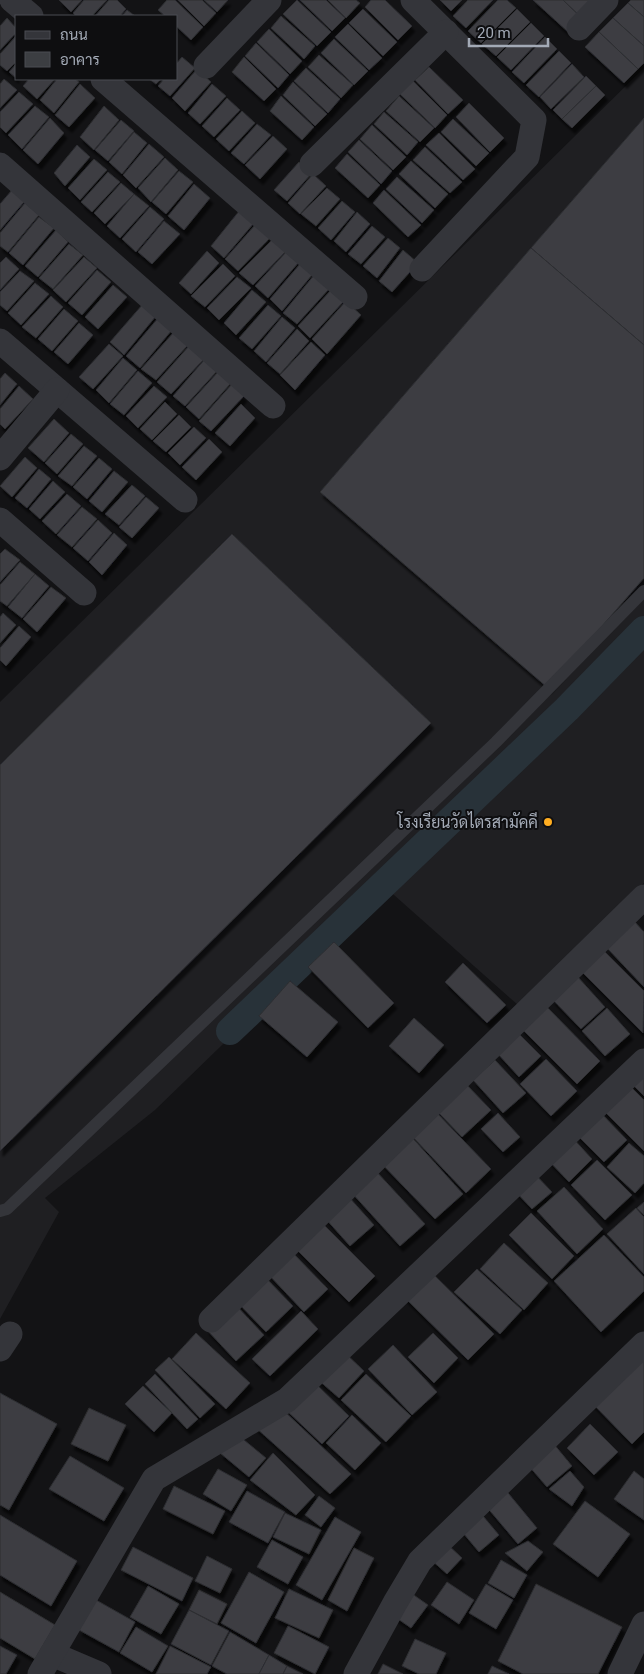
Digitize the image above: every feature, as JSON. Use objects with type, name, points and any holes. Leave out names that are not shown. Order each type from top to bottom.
[{"type":"street","points":[[12,0],[30,15]]},
{"type":"street","points":[[206,66],[269,0]]},
{"type":"street","points":[[413,0],[534,120],[527,156],[422,268]]},
{"type":"street","points":[[579,28],[606,0]]},
{"type":"street","points":[[312,164],[446,32]]},
{"type":"street","points":[[104,80],[355,297]]},
{"type":"street","points":[[0,165],[273,406]]},
{"type":"street","points":[[0,341],[185,500]]},
{"type":"street","points":[[0,458],[57,390]]},
{"type":"street","points":[[0,520],[84,593]]},
{"type":"street","points":[[211,1320],[644,897]]},
{"type":"street","points":[[99,1674],[46,1664],[154,1478],[287,1400],[644,1061]]},
{"type":"street","points":[[356,1674],[394,1603],[420,1561],[644,1344]]},
{"type":"street","points":[[620,1674],[644,1624]]},
{"type":"lane","points":[[0,1211],[7,1209],[488,749],[644,591]]},
{"type":"shaded area","points":[[644,68],[644,883],[518,1005],[385,887],[155,1110],[45,1198],[59,1212],[0,1319],[0,702]]},
{"type":"building","points":[[59,0],[82,0],[71,12]]},
{"type":"building","points":[[84,0],[107,0],[93,15],[75,15],[73,13]]},
{"type":"building","points":[[109,0],[117,0],[126,9],[121,15],[96,15]]},
{"type":"building","points":[[167,0],[175,0],[203,27],[191,40],[178,28],[178,15],[164,15],[158,10]]},
{"type":"building","points":[[178,0],[202,0],[216,13],[204,26]]},
{"type":"building","points":[[204,0],[228,0],[217,12]]},
{"type":"building","points":[[297,0],[331,32],[317,46],[283,14]]},
{"type":"building","points":[[300,0],[326,0],[345,18],[332,31]]},
{"type":"building","points":[[328,0],[356,0],[360,3],[346,18]]},
{"type":"building","points":[[371,0],[385,0],[412,26],[398,40],[365,7]]},
{"type":"building","points":[[440,0],[462,0],[451,11]]},
{"type":"building","points":[[468,0],[493,0],[466,28],[453,16]]},
{"type":"building","points":[[498,0],[507,0],[516,8],[481,43],[468,31]]},
{"type":"building","points":[[533,0],[563,0],[582,18],[568,32]]},
{"type":"building","points":[[563,0],[593,0],[582,18]]},
{"type":"building","points":[[631,0],[644,0],[644,17],[628,3]]},
{"type":"building","points":[[628,3],[644,17],[644,46],[613,18]]},
{"type":"building","points":[[363,9],[397,42],[383,56],[349,23]]},
{"type":"building","points":[[517,9],[530,22],[496,56],[482,44]]},
{"type":"building","points":[[127,10],[134,15],[123,15]]},
{"type":"building","points":[[281,16],[315,46],[304,59],[271,28]]},
{"type":"building","points":[[7,18],[15,27],[15,34],[0,50],[0,26]]},
{"type":"building","points":[[613,18],[644,46],[644,63],[638,69],[599,32]]},
{"type":"building","points":[[531,23],[544,36],[511,70],[497,57]]},
{"type":"building","points":[[348,24],[382,58],[369,70],[335,37]]},
{"type":"building","points":[[269,29],[302,61],[290,74],[257,42]]},
{"type":"building","points":[[599,32],[638,69],[624,83],[585,47]]},
{"type":"building","points":[[15,37],[15,63],[7,71],[0,65],[0,54]]},
{"type":"building","points":[[545,37],[557,49],[524,83],[512,72]]},
{"type":"building","points":[[334,39],[368,71],[354,85],[321,53]]},
{"type":"building","points":[[256,43],[289,75],[278,88],[245,56]]},
{"type":"building","points":[[559,51],[571,63],[539,97],[526,85]]},
{"type":"building","points":[[319,55],[353,85],[341,98],[308,67]]},
{"type":"building","points":[[182,57],[195,68],[170,96],[158,86],[163,80],[178,80],[178,62]]},
{"type":"building","points":[[244,57],[276,89],[264,101],[232,72]]},
{"type":"building","points":[[572,64],[584,77],[551,109],[540,97]]},
{"type":"building","points":[[15,65],[15,77],[9,72]]},
{"type":"building","points":[[429,67],[463,100],[448,114],[415,80]]},
{"type":"building","points":[[306,68],[340,99],[328,113],[294,81]]},
{"type":"building","points":[[197,69],[211,82],[185,111],[172,98]]},
{"type":"building","points":[[586,76],[596,86],[562,119],[553,110]]},
{"type":"building","points":[[4,79],[17,90],[0,108],[0,84]]},
{"type":"building","points":[[28,80],[54,80],[37,99],[23,86]]},
{"type":"building","points":[[56,80],[76,80],[79,82],[54,113],[40,100]]},
{"type":"building","points":[[150,80],[160,80],[156,84]]},
{"type":"building","points":[[413,81],[447,115],[435,128],[400,94]]},
{"type":"building","points":[[293,82],[327,114],[315,126],[283,95]]},
{"type":"building","points":[[80,84],[95,98],[69,127],[55,115]]},
{"type":"building","points":[[212,84],[226,96],[200,124],[188,113]]},
{"type":"building","points":[[596,86],[605,95],[572,128],[562,119]]},
{"type":"building","points":[[19,92],[33,104],[6,133],[0,127],[0,112]]},
{"type":"building","points":[[281,96],[314,127],[302,140],[270,111]]},
{"type":"building","points":[[399,96],[434,128],[420,142],[386,111]]},
{"type":"building","points":[[227,98],[240,110],[214,137],[202,126]]},
{"type":"building","points":[[469,103],[504,138],[490,152],[456,117]]},
{"type":"building","points":[[35,106],[49,117],[22,149],[8,135]]},
{"type":"building","points":[[104,106],[119,120],[94,150],[80,137]]},
{"type":"building","points":[[242,111],[255,123],[229,151],[216,139]]},
{"type":"building","points":[[384,112],[418,142],[407,155],[374,124]]},
{"type":"building","points":[[50,118],[64,133],[38,164],[23,150]]},
{"type":"building","points":[[644,118],[644,345],[531,248]]},
{"type":"building","points":[[453,119],[489,153],[476,166],[441,132]]},
{"type":"building","points":[[121,120],[134,131],[108,161],[95,150]]},
{"type":"building","points":[[257,124],[271,135],[244,164],[231,153]]},
{"type":"building","points":[[372,125],[406,157],[393,170],[360,139]]},
{"type":"building","points":[[134,132],[147,143],[122,174],[109,162]]},
{"type":"building","points":[[439,133],[475,169],[463,180],[426,145]]},
{"type":"building","points":[[273,136],[287,149],[260,179],[245,165]]},
{"type":"building","points":[[359,140],[392,171],[381,184],[348,152]]},
{"type":"building","points":[[149,144],[164,157],[136,188],[123,175]]},
{"type":"building","points":[[77,145],[90,157],[65,186],[54,173]]},
{"type":"building","points":[[425,147],[462,182],[450,193],[413,160]]},
{"type":"building","points":[[347,154],[380,185],[368,198],[335,168]]},
{"type":"building","points":[[165,158],[178,170],[151,202],[138,188]]},
{"type":"building","points":[[94,159],[107,170],[80,200],[68,188]]},
{"type":"building","points":[[411,161],[448,194],[435,208],[399,174]]},
{"type":"building","points":[[299,162],[312,173],[287,201],[274,190]]},
{"type":"building","points":[[179,171],[193,182],[166,214],[152,202]]},
{"type":"building","points":[[108,172],[120,182],[92,212],[81,202]]},
{"type":"building","points":[[313,174],[326,186],[300,214],[288,203]]},
{"type":"building","points":[[397,177],[434,210],[422,223],[386,189]]},
{"type":"building","points":[[121,183],[134,194],[105,224],[94,213]]},
{"type":"building","points":[[194,184],[210,198],[184,230],[168,216]]},
{"type":"building","points":[[327,188],[340,199],[316,226],[301,214]]},
{"type":"building","points":[[12,190],[24,202],[0,230],[0,204]]},
{"type":"building","points":[[384,190],[421,225],[408,237],[373,203]]},
{"type":"building","points":[[134,194],[149,206],[120,238],[107,226]]},
{"type":"building","points":[[342,201],[355,212],[331,240],[318,228]]},
{"type":"building","points":[[25,203],[39,215],[8,252],[0,246],[0,233]]},
{"type":"building","points":[[150,207],[164,219],[136,252],[122,239]]},
{"type":"building","points":[[240,210],[254,223],[224,258],[211,246]]},
{"type":"building","points":[[357,212],[370,224],[346,252],[334,241]]},
{"type":"building","points":[[39,217],[54,228],[23,265],[9,253]]},
{"type":"building","points":[[164,221],[180,234],[152,264],[138,252]]},
{"type":"building","points":[[255,225],[270,238],[238,271],[225,259]]},
{"type":"building","points":[[372,226],[385,237],[361,264],[348,254]]},
{"type":"building","points":[[56,230],[68,242],[38,277],[25,266]]},
{"type":"building","points":[[388,238],[400,248],[377,278],[363,266]]},
{"type":"building","points":[[273,239],[286,251],[253,285],[239,273]]},
{"type":"building","points":[[69,244],[83,255],[53,289],[39,278]]},
{"type":"building","points":[[531,248],[644,345],[644,578],[548,688],[320,492]]},
{"type":"building","points":[[403,250],[418,263],[392,292],[379,281]]},
{"type":"building","points":[[207,251],[219,263],[191,294],[179,283]]},
{"type":"building","points":[[287,251],[299,262],[268,298],[255,286]]},
{"type":"building","points":[[6,257],[19,269],[0,290],[0,263]]},
{"type":"building","points":[[84,257],[97,268],[66,302],[53,290]]},
{"type":"building","points":[[223,264],[235,276],[205,307],[191,296]]},
{"type":"building","points":[[300,264],[312,275],[282,311],[270,299]]},
{"type":"building","points":[[97,270],[111,282],[82,315],[68,303]]},
{"type":"building","points":[[20,271],[34,281],[7,311],[0,305],[0,292]]},
{"type":"building","points":[[315,274],[329,289],[297,324],[283,313]]},
{"type":"building","points":[[237,277],[251,288],[219,320],[207,308]]},
{"type":"building","points":[[35,283],[49,294],[21,325],[8,313]]},
{"type":"building","points":[[113,285],[127,297],[98,329],[85,317]]},
{"type":"building","points":[[252,290],[266,302],[236,335],[224,323]]},
{"type":"building","points":[[331,290],[344,301],[310,338],[298,326]]},
{"type":"building","points":[[51,296],[63,307],[36,338],[22,327]]},
{"type":"building","points":[[346,301],[361,315],[327,354],[312,339]]},
{"type":"building","points":[[143,304],[156,316],[124,355],[110,342]]},
{"type":"building","points":[[268,305],[281,316],[252,349],[239,338]]},
{"type":"building","points":[[64,309],[78,321],[52,351],[38,339]]},
{"type":"building","points":[[159,317],[172,330],[140,368],[126,356]]},
{"type":"building","points":[[282,317],[295,328],[266,362],[254,351]]},
{"type":"building","points":[[79,323],[93,335],[68,364],[54,352]]},
{"type":"building","points":[[297,329],[309,341],[280,374],[267,363]]},
{"type":"building","points":[[174,332],[188,345],[156,380],[141,369]]},
{"type":"building","points":[[311,342],[325,355],[295,390],[280,375]]},
{"type":"building","points":[[109,344],[123,356],[93,389],[79,377]]},
{"type":"building","points":[[189,346],[204,359],[171,394],[157,382]]},
{"type":"building","points":[[123,358],[137,370],[109,403],[96,390]]},
{"type":"building","points":[[205,359],[218,370],[185,406],[173,396]]},
{"type":"building","points":[[138,371],[152,383],[124,415],[110,404]]},
{"type":"building","points":[[218,372],[231,383],[199,419],[186,407]]},
{"type":"building","points":[[5,373],[17,384],[0,405],[0,379]]},
{"type":"building","points":[[232,384],[244,396],[211,431],[199,421]]},
{"type":"building","points":[[19,386],[33,399],[5,429],[0,424],[0,409]]},
{"type":"building","points":[[154,386],[167,397],[138,428],[126,416]]},
{"type":"building","points":[[165,402],[177,414],[152,440],[140,429]]},
{"type":"building","points":[[241,404],[255,418],[230,446],[215,433]]},
{"type":"building","points":[[179,415],[191,427],[166,452],[153,441]]},
{"type":"building","points":[[54,419],[69,433],[44,462],[28,448]]},
{"type":"building","points":[[194,427],[206,438],[180,465],[168,453]]},
{"type":"building","points":[[71,434],[83,444],[57,474],[45,463]]},
{"type":"building","points":[[209,439],[222,452],[196,480],[182,467]]},
{"type":"building","points":[[84,446],[97,456],[72,486],[58,476]]},
{"type":"building","points":[[25,457],[37,468],[12,497],[0,486]]},
{"type":"building","points":[[99,458],[112,469],[87,499],[73,487]]},
{"type":"building","points":[[39,469],[51,479],[27,508],[15,498]]},
{"type":"building","points":[[114,471],[128,482],[102,512],[89,501]]},
{"type":"building","points":[[53,481],[65,492],[40,519],[29,509]]},
{"type":"building","points":[[132,485],[145,496],[119,525],[105,514]]},
{"type":"building","points":[[67,494],[81,506],[56,534],[42,521]]},
{"type":"building","points":[[146,497],[159,508],[132,538],[119,527]]},
{"type":"building","points":[[82,507],[97,519],[72,547],[57,535]]},
{"type":"building","points":[[98,520],[112,533],[88,561],[73,548]]},
{"type":"building","points":[[114,533],[127,545],[102,575],[89,562]]},
{"type":"building","points":[[232,534],[431,723],[0,1151],[0,765]]},
{"type":"building","points":[[5,549],[20,560],[0,582],[0,554]]},
{"type":"building","points":[[20,562],[35,574],[7,606],[0,601],[0,585]]},
{"type":"building","points":[[35,574],[49,586],[22,618],[8,607]]},
{"type":"building","points":[[51,587],[66,598],[37,632],[23,619]]},
{"type":"building","points":[[3,613],[16,625],[0,643],[0,617]]},
{"type":"building","points":[[19,626],[31,637],[6,666],[0,660],[0,648]]},
{"type":"building","points":[[634,921],[644,932],[644,987],[607,948]]},
{"type":"building","points":[[334,942],[394,1003],[368,1028],[308,967]]},
{"type":"building","points":[[601,948],[644,991],[643,1033],[579,969]]},
{"type":"building","points":[[463,963],[506,1005],[487,1023],[445,982]]},
{"type":"building","points":[[577,976],[605,1007],[581,1029],[552,999]]},
{"type":"building","points":[[290,981],[338,1022],[307,1057],[259,1016]]},
{"type":"building","points":[[545,1005],[600,1061],[577,1084],[521,1028]]},
{"type":"building","points":[[607,1008],[630,1034],[605,1056],[582,1031]]},
{"type":"building","points":[[414,1018],[444,1045],[419,1073],[389,1046]]},
{"type":"building","points":[[518,1033],[541,1056],[519,1077],[497,1053]]},
{"type":"building","points":[[546,1059],[577,1091],[551,1116],[520,1084]]},
{"type":"building","points":[[495,1060],[526,1093],[503,1113],[473,1080]]},
{"type":"building","points":[[644,1068],[644,1096],[630,1082]]},
{"type":"building","points":[[464,1082],[491,1110],[462,1137],[435,1109]]},
{"type":"building","points":[[627,1083],[644,1100],[644,1151],[602,1109]]},
{"type":"building","points":[[434,1110],[491,1169],[466,1193],[409,1133]]},
{"type":"building","points":[[599,1111],[627,1140],[604,1162],[575,1133]]},
{"type":"building","points":[[498,1113],[520,1137],[503,1152],[481,1129]]},
{"type":"building","points":[[408,1133],[463,1194],[435,1219],[379,1161]]},
{"type":"building","points":[[570,1135],[592,1159],[569,1182],[546,1158]]},
{"type":"building","points":[[629,1143],[644,1156],[644,1183],[635,1193],[607,1167]]},
{"type":"building","points":[[597,1160],[632,1195],[605,1220],[571,1185]]},
{"type":"building","points":[[375,1170],[425,1224],[400,1246],[351,1192]]},
{"type":"building","points":[[532,1171],[552,1192],[532,1209],[513,1189]]},
{"type":"building","points":[[564,1187],[603,1229],[577,1254],[537,1211]]},
{"type":"building","points":[[348,1196],[374,1225],[350,1246],[324,1217]]},
{"type":"building","points":[[644,1202],[644,1215],[637,1208]]},
{"type":"building","points":[[636,1208],[644,1217],[644,1274],[607,1234]]},
{"type":"building","points":[[531,1213],[574,1256],[552,1279],[509,1235]]},
{"type":"building","points":[[320,1221],[375,1276],[349,1302],[294,1247]]},
{"type":"building","points":[[604,1235],[644,1277],[644,1291],[601,1332],[554,1281]]},
{"type":"building","points":[[504,1243],[548,1283],[524,1310],[480,1269]]},
{"type":"building","points":[[290,1250],[328,1289],[304,1312],[267,1273]]},
{"type":"building","points":[[477,1269],[522,1310],[500,1334],[454,1292]]},
{"type":"building","points":[[429,1270],[494,1334],[468,1360],[403,1296]]},
{"type":"building","points":[[264,1276],[293,1306],[266,1332],[237,1302]]},
{"type":"building","points":[[234,1303],[264,1335],[236,1361],[206,1329]]},
{"type":"building","points":[[301,1311],[318,1329],[270,1376],[252,1359]]},
{"type":"building","points":[[196,1333],[250,1383],[226,1409],[172,1359]]},
{"type":"building","points":[[433,1333],[458,1358],[434,1383],[408,1357]]},
{"type":"building","points":[[393,1345],[437,1392],[412,1415],[368,1369]]},
{"type":"building","points":[[342,1350],[364,1371],[339,1398],[316,1378]]},
{"type":"building","points":[[644,1350],[644,1432],[632,1444],[591,1402]]},
{"type":"building","points":[[169,1357],[215,1404],[200,1418],[155,1370]]},
{"type":"building","points":[[155,1374],[198,1419],[187,1429],[145,1384]]},
{"type":"building","points":[[366,1374],[411,1416],[386,1442],[341,1400]]},
{"type":"building","points":[[314,1382],[349,1416],[322,1444],[286,1410]]},
{"type":"building","points":[[143,1386],[172,1413],[154,1432],[125,1404]]},
{"type":"building","points":[[0,1393],[57,1424],[9,1510],[0,1505]]},
{"type":"building","points":[[89,1408],[126,1425],[108,1461],[71,1444]]},
{"type":"building","points":[[282,1409],[351,1474],[330,1494],[255,1427]]},
{"type":"building","points":[[352,1415],[381,1443],[355,1470],[326,1443]]},
{"type":"building","points":[[590,1424],[618,1452],[594,1475],[567,1448]]},
{"type":"building","points":[[238,1435],[266,1458],[249,1477],[220,1453]]},
{"type":"building","points":[[553,1443],[572,1466],[547,1487],[528,1465]]},
{"type":"building","points":[[273,1453],[315,1495],[296,1515],[250,1480]]},
{"type":"building","points":[[70,1456],[124,1488],[104,1521],[49,1489]]},
{"type":"building","points":[[218,1469],[247,1485],[231,1511],[203,1494]]},
{"type":"building","points":[[570,1471],[584,1487],[572,1506],[549,1489]]},
{"type":"building","points":[[634,1471],[644,1479],[644,1520],[614,1499]]},
{"type":"building","points":[[174,1486],[225,1511],[213,1534],[163,1509]]},
{"type":"building","points":[[504,1488],[537,1528],[518,1544],[485,1505]]},
{"type":"building","points":[[247,1491],[285,1512],[268,1543],[229,1522]]},
{"type":"building","points":[[319,1496],[335,1508],[321,1527],[305,1515]]},
{"type":"building","points":[[585,1501],[630,1534],[598,1577],[553,1544]]},
{"type":"building","points":[[478,1510],[499,1535],[479,1552],[458,1527]]},
{"type":"building","points":[[285,1513],[321,1530],[309,1554],[273,1537]]},
{"type":"building","points":[[0,1515],[77,1561],[51,1606],[0,1575]]},
{"type":"building","points":[[335,1517],[361,1532],[322,1600],[296,1585]]},
{"type":"building","points":[[272,1540],[303,1557],[288,1584],[257,1567]]},
{"type":"building","points":[[528,1541],[543,1552],[527,1571],[505,1553]]},
{"type":"building","points":[[445,1542],[462,1558],[447,1574],[429,1558]]},
{"type":"building","points":[[133,1547],[193,1578],[182,1601],[121,1570]]},
{"type":"building","points":[[354,1548],[374,1558],[347,1611],[328,1600]]},
{"type":"building","points":[[207,1556],[232,1569],[220,1593],[195,1581]]},
{"type":"building","points":[[501,1560],[527,1575],[514,1598],[488,1583]]},
{"type":"building","points":[[249,1572],[284,1592],[256,1643],[221,1623]]},
{"type":"building","points":[[447,1582],[474,1600],[459,1624],[431,1605]]},
{"type":"building","points":[[486,1584],[513,1600],[496,1629],[469,1613]]},
{"type":"building","points":[[536,1584],[622,1627],[598,1674],[523,1674],[498,1661]]},
{"type":"building","points":[[148,1586],[179,1604],[161,1634],[130,1617]]},
{"type":"building","points":[[289,1589],[333,1610],[319,1638],[275,1618]]},
{"type":"building","points":[[199,1590],[227,1604],[217,1624],[189,1610]]},
{"type":"building","points":[[408,1591],[428,1605],[411,1628],[391,1614]]},
{"type":"building","points":[[0,1592],[55,1625],[35,1659],[0,1638]]},
{"type":"building","points":[[96,1600],[135,1622],[119,1652],[79,1630]]},
{"type":"building","points":[[189,1610],[229,1631],[211,1665],[171,1644]]},
{"type":"building","points":[[288,1626],[329,1647],[315,1674],[274,1653]]},
{"type":"building","points":[[136,1627],[168,1646],[152,1672],[120,1653]]},
{"type":"building","points":[[230,1632],[269,1655],[259,1674],[227,1674],[212,1666]]},
{"type":"building","points":[[415,1639],[446,1653],[436,1674],[419,1674],[402,1666]]},
{"type":"building","points":[[0,1646],[17,1655],[6,1674],[0,1674]]},
{"type":"building","points":[[170,1646],[211,1667],[207,1674],[156,1674]]},
{"type":"building","points":[[269,1655],[287,1666],[283,1674],[259,1674]]},
{"type":"building","points":[[383,1664],[403,1674],[378,1674]]},
{"type":"building","points":[[287,1666],[303,1674],[283,1674]]},
{"type":"building","points":[[492,1666],[509,1674],[488,1674]]},
{"type":"waterway","points":[[230,1031],[567,709],[644,630]]},
{"type":"place","name":"โรงเรียนวัดไตรสามัคคี","points":[[548,822]]}]
